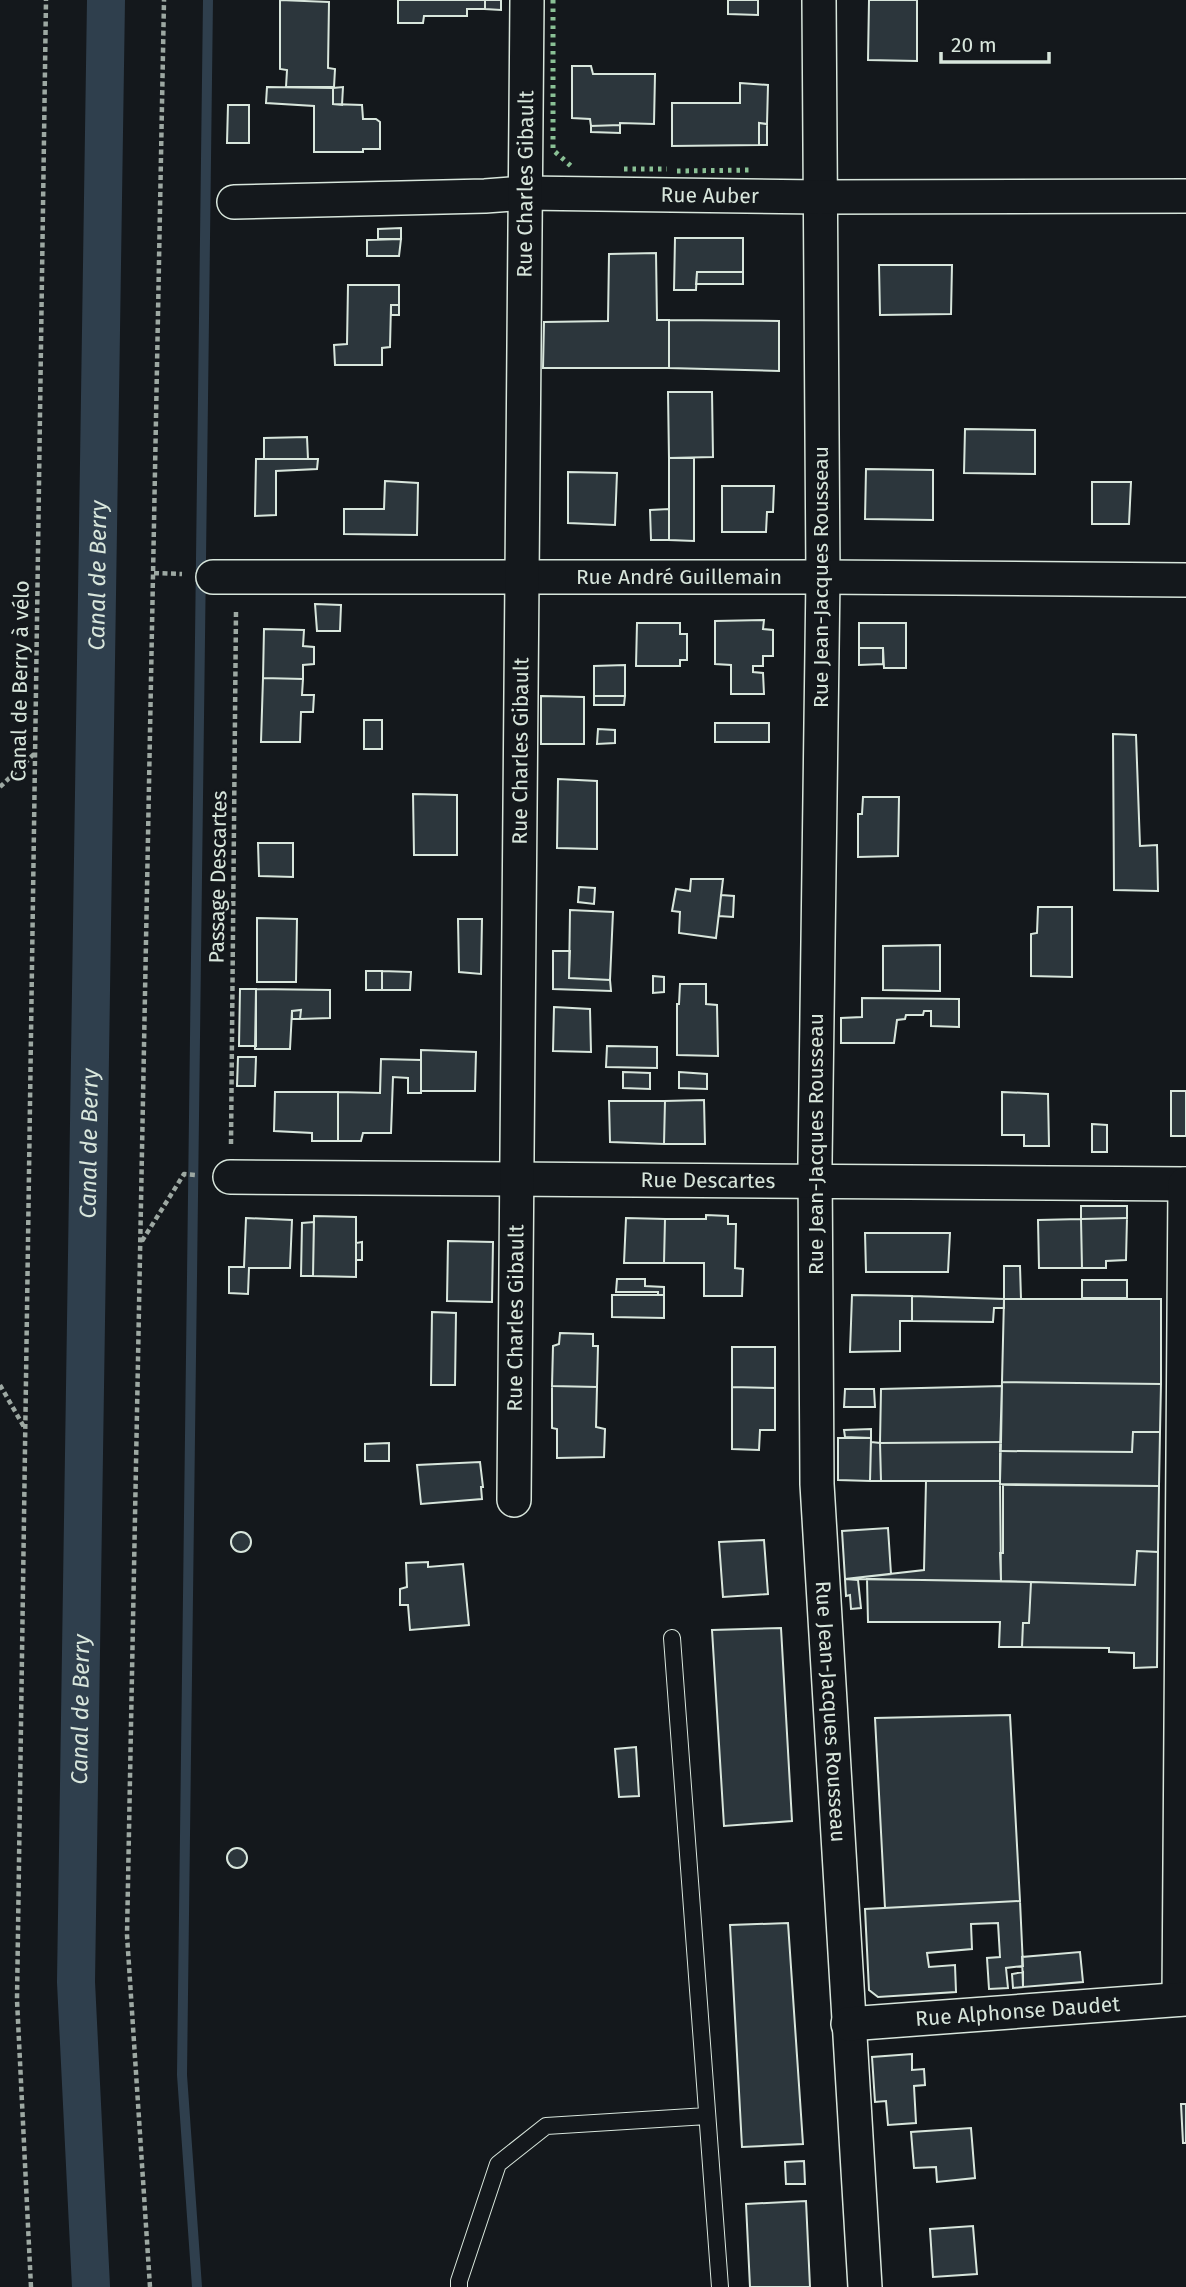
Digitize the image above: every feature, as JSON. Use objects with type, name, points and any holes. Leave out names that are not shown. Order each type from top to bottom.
[{"type":"street","name":"Rue Charles Gibault","points":[[514,1500],[527,0]]},
{"type":"street","name":"Rue Jean-Jacques Rousseau","points":[[819,0],[823,577],[815,1181],[817,1484],[865,2287]]},
{"type":"street","name":"Rue Auber","points":[[234,202],[525,193],[819,197],[1186,196]]},
{"type":"street","name":"Rue André Guillemain","points":[[212,576],[1186,580]]},
{"type":"street","name":"Rue Descartes","points":[[230,1177],[1186,1184]]},
{"type":"street","points":[[1182,1999],[1186,1184]]},
{"type":"street","name":"Rue Alphonse Daudet","points":[[848,2024],[1182,1999]]},
{"type":"lane","points":[[672,1638],[720,2287]]},
{"type":"lane","points":[[459,2287],[498,2164],[546,2126],[707,2116]]},
{"type":"path","name":"Canal de Berry à vélo","points":[[31,2287],[17,2000],[46,0]]},
{"type":"path","points":[[150,2287],[127,1935],[164,0]]},
{"type":"path","points":[[155,573],[212,576]]},
{"type":"path","name":"Passage Descartes","points":[[212,576],[230,1177]]},
{"type":"path","points":[[0,787],[35,753]]},
{"type":"path","points":[[141,1242],[184,1174]]},
{"type":"path","points":[[0,1385],[25,1429]]},
{"type":"building","points":[[280,0],[329,2],[328,68],[335,69],[334,87],[286,87],[287,70],[280,69]]},
{"type":"building","points":[[398,0],[485,0],[485,9],[467,9],[467,16],[424,16],[423,23],[398,23]]},
{"type":"building","points":[[485,0],[501,0],[501,10],[485,9]]},
{"type":"building","points":[[728,0],[758,0],[758,15],[728,14]]},
{"type":"building","points":[[869,0],[917,0],[917,61],[868,60]]},
{"type":"building","points":[[572,66],[591,66],[593,74],[655,74],[654,124],[591,126],[590,119],[572,118]]},
{"type":"building","points":[[740,83],[768,85],[767,124],[759,123],[759,145],[672,146],[672,103],[740,103]]},
{"type":"building","points":[[267,87],[333,88],[333,104],[362,105],[363,119],[376,119],[380,122],[380,149],[363,149],[363,152],[314,152],[314,106],[266,103]]},
{"type":"building","points":[[343,87],[342,105],[333,104],[333,88]]},
{"type":"building","points":[[228,105],[249,105],[249,143],[227,143]]},
{"type":"building","points":[[759,123],[767,124],[767,145],[759,145]]},
{"type":"building","points":[[620,125],[620,133],[591,132],[591,126]]},
{"type":"building","points":[[401,228],[401,239],[378,239],[378,229]]},
{"type":"building","points":[[675,238],[743,238],[743,272],[697,272],[696,290],[674,290]]},
{"type":"building","points":[[401,239],[399,256],[367,256],[367,240]]},
{"type":"building","points":[[656,253],[657,320],[669,320],[669,368],[543,368],[544,322],[608,321],[609,254]]},
{"type":"building","points":[[879,265],[952,265],[951,314],[880,315]]},
{"type":"building","points":[[697,272],[743,272],[743,284],[696,284]]},
{"type":"building","points":[[348,285],[399,285],[399,305],[391,305],[390,347],[382,348],[382,365],[335,365],[334,345],[347,344]]},
{"type":"building","points":[[391,305],[399,305],[399,315],[391,315]]},
{"type":"building","points":[[669,320],[779,321],[779,371],[669,368]]},
{"type":"building","points":[[668,392],[712,392],[713,457],[669,458]]},
{"type":"building","points":[[965,429],[1035,430],[1035,474],[964,473]]},
{"type":"building","points":[[307,437],[308,459],[264,459],[264,438]]},
{"type":"building","points":[[669,458],[694,458],[694,541],[669,540]]},
{"type":"building","points":[[256,459],[318,459],[317,469],[276,471],[276,515],[255,516]]},
{"type":"building","points":[[866,469],[933,470],[933,520],[865,519]]},
{"type":"building","points":[[568,472],[617,473],[615,525],[568,523]]},
{"type":"building","points":[[385,481],[418,483],[417,535],[344,534],[344,509],[384,509]]},
{"type":"building","points":[[1092,482],[1131,482],[1129,524],[1092,524]]},
{"type":"building","points":[[722,486],[774,486],[773,512],[767,512],[766,532],[722,532]]},
{"type":"building","points":[[669,509],[669,540],[651,540],[650,510]]},
{"type":"building","points":[[315,604],[341,605],[340,631],[317,631]]},
{"type":"building","points":[[764,620],[763,629],[773,630],[773,656],[763,656],[763,666],[753,666],[753,672],[763,673],[764,694],[731,694],[731,665],[715,664],[715,621]]},
{"type":"building","points":[[637,623],[680,623],[680,634],[687,634],[687,660],[680,660],[680,666],[636,666]]},
{"type":"building","points":[[859,623],[906,623],[906,668],[884,668],[883,648],[859,648]]},
{"type":"building","points":[[264,629],[304,630],[303,646],[314,647],[314,664],[303,665],[303,679],[263,678]]},
{"type":"building","points":[[859,648],[883,648],[883,664],[859,665]]},
{"type":"building","points":[[625,665],[625,696],[594,696],[594,666]]},
{"type":"building","points":[[263,678],[303,679],[302,695],[314,695],[313,712],[301,712],[300,742],[261,742]]},
{"type":"building","points":[[541,696],[584,697],[584,744],[541,744]]},
{"type":"building","points":[[594,696],[625,696],[624,705],[594,705]]},
{"type":"building","points":[[364,720],[382,720],[382,749],[364,749]]},
{"type":"building","points":[[715,723],[769,723],[769,742],[715,742]]},
{"type":"building","points":[[598,729],[615,730],[615,743],[597,744]]},
{"type":"building","points":[[1113,734],[1136,735],[1140,846],[1157,845],[1158,891],[1114,890]]},
{"type":"building","points":[[558,779],[597,781],[597,849],[557,848]]},
{"type":"building","points":[[413,794],[457,795],[457,855],[414,855]]},
{"type":"building","points":[[863,797],[899,797],[898,856],[858,857],[858,814],[862,814]]},
{"type":"building","points":[[258,843],[293,843],[293,877],[259,876]]},
{"type":"building","points":[[691,879],[723,879],[716,938],[679,933],[680,912],[672,911],[676,889],[690,891]]},
{"type":"building","points":[[579,887],[595,888],[594,904],[578,902]]},
{"type":"building","points":[[721,895],[734,896],[733,917],[719,916]]},
{"type":"building","points":[[1038,907],[1072,907],[1072,977],[1031,976],[1031,934],[1037,933]]},
{"type":"building","points":[[570,910],[613,912],[610,980],[569,978]]},
{"type":"building","points":[[257,918],[297,919],[296,982],[257,982]]},
{"type":"building","points":[[458,919],[482,919],[481,974],[459,972]]},
{"type":"building","points":[[940,945],[940,991],[883,990],[883,946]]},
{"type":"building","points":[[553,951],[570,951],[569,978],[610,980],[611,991],[553,989]]},
{"type":"building","points":[[366,971],[382,971],[382,990],[366,990]]},
{"type":"building","points":[[382,971],[411,972],[410,990],[382,990]]},
{"type":"building","points":[[653,976],[664,977],[664,992],[653,993]]},
{"type":"building","points":[[680,984],[706,984],[706,1004],[717,1005],[718,1056],[677,1055],[677,1004]]},
{"type":"building","points":[[240,989],[256,989],[256,1046],[239,1046]]},
{"type":"building","points":[[256,989],[330,990],[330,1018],[300,1019],[301,1010],[292,1011],[290,1049],[255,1049]]},
{"type":"building","points":[[862,998],[959,999],[959,1027],[931,1026],[931,1011],[924,1011],[923,1015],[906,1015],[905,1019],[897,1020],[894,1043],[841,1043],[841,1018],[862,1017]]},
{"type":"building","points":[[554,1007],[590,1009],[591,1052],[553,1051]]},
{"type":"building","points":[[301,1010],[300,1019],[292,1019],[292,1011]]},
{"type":"building","points":[[607,1046],[657,1047],[657,1068],[606,1067]]},
{"type":"building","points":[[421,1050],[476,1052],[475,1091],[421,1091]]},
{"type":"building","points":[[238,1057],[256,1057],[255,1086],[237,1086]]},
{"type":"building","points":[[381,1059],[421,1060],[421,1093],[408,1093],[408,1078],[393,1077],[391,1133],[363,1133],[361,1141],[338,1141],[338,1092],[380,1093]]},
{"type":"building","points":[[623,1072],[650,1073],[650,1089],[623,1088]]},
{"type":"building","points":[[679,1072],[707,1074],[707,1089],[679,1088]]},
{"type":"building","points":[[1171,1091],[1186,1091],[1186,1136],[1171,1136]]},
{"type":"building","points":[[275,1092],[338,1092],[338,1141],[312,1141],[312,1133],[274,1131]]},
{"type":"building","points":[[1002,1092],[1048,1094],[1049,1146],[1024,1146],[1024,1135],[1002,1135]]},
{"type":"building","points":[[704,1100],[705,1144],[664,1144],[665,1101]]},
{"type":"building","points":[[609,1101],[665,1101],[664,1144],[610,1142]]},
{"type":"building","points":[[1092,1124],[1107,1125],[1107,1152],[1092,1152]]},
{"type":"building","points":[[1081,1206],[1127,1206],[1127,1218],[1081,1219]]},
{"type":"building","points":[[706,1215],[728,1216],[728,1224],[736,1224],[735,1268],[743,1269],[742,1296],[704,1296],[704,1263],[664,1263],[665,1219],[706,1219]]},
{"type":"building","points":[[314,1216],[356,1217],[356,1277],[313,1276]]},
{"type":"building","points":[[246,1218],[292,1220],[290,1268],[249,1268],[248,1294],[229,1293],[229,1267],[244,1267]]},
{"type":"building","points":[[626,1218],[665,1219],[664,1263],[624,1263]]},
{"type":"building","points":[[1127,1218],[1126,1260],[1106,1261],[1106,1268],[1082,1268],[1081,1219]]},
{"type":"building","points":[[1081,1219],[1082,1268],[1039,1268],[1038,1220]]},
{"type":"building","points":[[314,1222],[313,1276],[301,1276],[302,1223]]},
{"type":"building","points":[[865,1233],[950,1233],[948,1272],[866,1272]]},
{"type":"building","points":[[448,1241],[493,1242],[492,1302],[447,1301]]},
{"type":"building","points":[[362,1242],[362,1260],[356,1260],[356,1243]]},
{"type":"building","points":[[1004,1266],[1020,1266],[1021,1299],[1004,1299]]},
{"type":"building","points":[[617,1279],[645,1279],[645,1286],[664,1287],[664,1295],[658,1295],[658,1292],[616,1292]]},
{"type":"building","points":[[1082,1280],[1127,1280],[1127,1298],[1082,1298]]},
{"type":"building","points":[[612,1295],[664,1295],[664,1318],[612,1317]]},
{"type":"building","points":[[852,1295],[912,1296],[912,1321],[900,1321],[900,1351],[850,1352]]},
{"type":"building","points":[[912,1296],[1004,1299],[1004,1308],[994,1308],[993,1322],[912,1321]]},
{"type":"building","points":[[1004,1299],[1161,1299],[1161,1384],[1002,1382]]},
{"type":"building","points":[[432,1312],[456,1313],[455,1385],[431,1385]]},
{"type":"building","points":[[560,1333],[593,1334],[593,1346],[598,1346],[597,1387],[552,1386],[553,1346],[559,1344]]},
{"type":"building","points":[[732,1347],[775,1347],[775,1388],[732,1387]]},
{"type":"building","points":[[1002,1382],[1161,1384],[1160,1432],[1133,1432],[1132,1452],[1000,1451]]},
{"type":"building","points":[[552,1386],[597,1387],[596,1427],[605,1429],[604,1457],[557,1458],[557,1429],[552,1428]]},
{"type":"building","points":[[1002,1386],[1001,1442],[880,1443],[881,1389]]},
{"type":"building","points":[[732,1387],[775,1388],[775,1430],[760,1430],[759,1450],[732,1449]]},
{"type":"building","points":[[845,1389],[874,1389],[875,1407],[844,1407]]},
{"type":"building","points":[[871,1429],[871,1438],[845,1437],[844,1430]]},
{"type":"building","points":[[1133,1432],[1160,1432],[1159,1486],[1000,1484],[1000,1451],[1132,1452]]},
{"type":"building","points":[[838,1438],[871,1438],[870,1481],[838,1480]]},
{"type":"building","points":[[871,1442],[880,1443],[881,1481],[870,1481]]},
{"type":"building","points":[[1001,1442],[1000,1481],[881,1481],[880,1443]]},
{"type":"building","points":[[389,1443],[389,1461],[365,1461],[365,1444]]},
{"type":"building","points":[[480,1462],[482,1499],[421,1504],[417,1465]]},
{"type":"building","points":[[926,1481],[1000,1481],[1001,1581],[845,1579],[924,1570]]},
{"type":"building","points":[[1003,1485],[1159,1486],[1158,1552],[1137,1551],[1135,1585],[1001,1581]]},
{"type":"building","points":[[888,1528],[891,1574],[845,1579],[842,1531]]},
{"type":"building","points":[[241,1532],[248,1535],[251,1542],[248,1549],[241,1552],[234,1549],[231,1542],[234,1535]]},
{"type":"building","points":[[764,1540],[768,1594],[723,1597],[719,1542]]},
{"type":"building","points":[[1137,1551],[1158,1552],[1157,1667],[1134,1668],[1134,1653],[1109,1652],[1109,1648],[1022,1647],[1023,1623],[1029,1623],[1031,1582],[1135,1585]]},
{"type":"building","points":[[428,1562],[428,1567],[463,1564],[469,1625],[410,1630],[408,1605],[400,1605],[400,1589],[407,1587],[406,1563]]},
{"type":"building","points":[[845,1579],[858,1580],[861,1608],[851,1609],[850,1595],[846,1596]]},
{"type":"building","points":[[867,1579],[1031,1582],[1029,1623],[1023,1623],[1022,1647],[999,1647],[1000,1622],[868,1622]]},
{"type":"building","points":[[781,1628],[792,1821],[724,1826],[712,1630]]},
{"type":"building","points":[[1010,1715],[1020,1901],[885,1908],[875,1718]]},
{"type":"building","points":[[636,1747],[639,1796],[619,1797],[615,1749]]},
{"type":"building","points":[[237,1848],[244,1851],[247,1858],[244,1865],[237,1868],[230,1865],[227,1858],[230,1851]]},
{"type":"building","points":[[1020,1901],[1023,1966],[1006,1968],[1008,1988],[989,1989],[987,1958],[1000,1957],[998,1923],[971,1924],[972,1949],[927,1953],[929,1967],[955,1965],[956,1992],[878,1997],[869,1990],[865,1909]]},
{"type":"building","points":[[788,1923],[803,2144],[742,2147],[730,1925]]},
{"type":"building","points":[[1080,1952],[1083,1982],[1023,1987],[1022,1957]]},
{"type":"building","points":[[1023,1972],[1023,1987],[1013,1988],[1012,1974]]},
{"type":"building","points":[[912,2054],[912,2070],[924,2069],[925,2085],[914,2086],[916,2123],[888,2125],[886,2101],[875,2102],[872,2057]]},
{"type":"building","points":[[1181,2104],[1186,2104],[1186,2143],[1183,2143]]},
{"type":"building","points":[[971,2128],[975,2178],[937,2182],[936,2167],[914,2168],[911,2132]]},
{"type":"building","points":[[804,2161],[805,2184],[786,2184],[785,2162]]},
{"type":"building","points":[[806,2201],[810,2287],[750,2287],[746,2204]]},
{"type":"building","points":[[973,2226],[977,2274],[933,2277],[930,2229]]},
{"type":"waterway","name":"Canal de Berry","points":[[91,2287],[76,1982],[106,0]]},
{"type":"waterway","points":[[197,2287],[182,2075],[208,0]]},
{"type":"hedge","points":[[553,0],[553,150],[571,166]]},
{"type":"hedge","points":[[624,169],[667,169]]},
{"type":"hedge","points":[[677,171],[753,170]]}]
